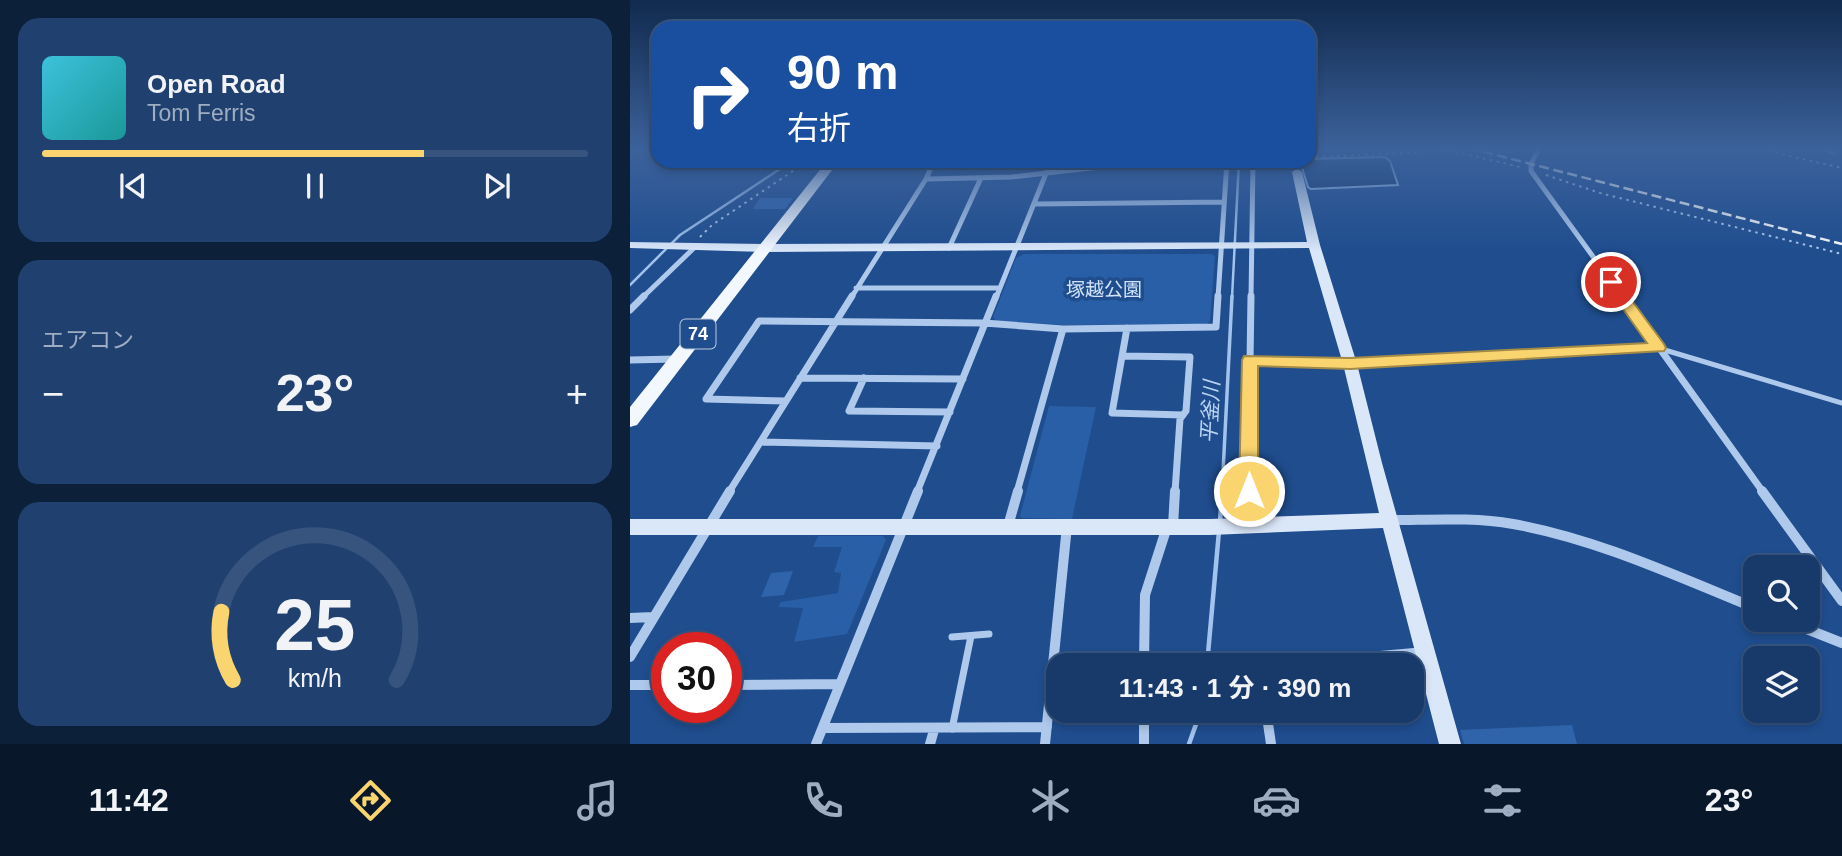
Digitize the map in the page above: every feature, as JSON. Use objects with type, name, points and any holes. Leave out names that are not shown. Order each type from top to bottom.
[{"type":"main road","name":"74","points":[[630,420],[816,183]]},
{"type":"street","points":[[630,657],[706,527],[923,183]]},
{"type":"street","points":[[949,248],[979,183]]},
{"type":"street","points":[[816,744],[1042,183]]},
{"type":"street","points":[[786,401],[706,399],[759,321],[984,323],[1063,329],[1216,327],[1225,183]]},
{"type":"street","points":[[1244,526],[1248,515],[1248,245],[1252,183]]},
{"type":"street","points":[[1300,183],[1314,245],[1350,363],[1450,744]]},
{"type":"street","points":[[1540,183],[1842,601]]},
{"type":"street","points":[[1034,204],[1224,202]]},
{"type":"street","points":[[630,246],[1016,248],[1314,245]]},
{"type":"street","points":[[630,310],[692,247]]},
{"type":"street","points":[[856,288],[999,288]]},
{"type":"street","points":[[1127,328],[1112,413],[1183,415]]},
{"type":"street","points":[[1008,526],[1063,329]]},
{"type":"street","points":[[1122,356],[1190,357],[1186,411],[1180,419],[1170,527],[1145,595],[1144,653]]},
{"type":"street","points":[[630,360],[677,359]]},
{"type":"street","points":[[1250,360],[1350,363]]},
{"type":"street","points":[[800,378],[963,379]]},
{"type":"street","points":[[864,379],[849,411],[950,412]]},
{"type":"street","points":[[761,442],[937,446]]},
{"type":"street","points":[[630,527],[1210,527],[1390,520],[1477,520],[1526,526],[1602,547],[1743,603]]},
{"type":"street","points":[[1045,744],[1067,526]]},
{"type":"street","points":[[630,618],[653,617]]},
{"type":"street","points":[[1814,632],[1842,643]]},
{"type":"street","points":[[1414,653],[1425,652]]},
{"type":"street","points":[[742,685],[840,684]]},
{"type":"street","points":[[630,685],[651,685]]},
{"type":"street","points":[[1144,723],[1144,744]]},
{"type":"street","points":[[1268,723],[1270,744]]},
{"type":"street","points":[[823,728],[934,730],[1046,727]]},
{"type":"street","points":[[930,744],[934,730]]},
{"type":"lane","points":[[1350,363],[1658,348],[1842,403]]},
{"type":"lane","points":[[952,638],[989,634]]},
{"type":"lane","points":[[952,729],[971,636]]},
{"type":"path","points":[[692,247],[712,225],[775,183]]},
{"type":"path","points":[[1569,183],[1600,193],[1842,254]]},
{"type":"green space","name":"塚越公園","points":[[1024,254],[1211,254],[1215,256],[1210,321],[1207,324],[1066,325],[996,321],[993,317],[1016,258]]},
{"type":"green space","points":[[1049,406],[1096,407],[1072,519],[1020,516]]},
{"type":"green space","points":[[818,536],[883,536],[886,540],[847,634],[794,642],[803,608],[778,607],[781,602],[838,593],[841,573],[834,572],[842,547],[813,547]]},
{"type":"shaded area","points":[[1307,183],[1397,183],[1398,185],[1311,189]]},
{"type":"building","points":[[760,198],[793,198],[785,209],[753,209]]},
{"type":"building","points":[[793,571],[784,595],[761,597],[771,573]]},
{"type":"building","points":[[1572,725],[1577,744],[1464,744],[1460,730]]},
{"type":"waterway","points":[[630,285],[680,235],[759,183]]},
{"type":"waterway","name":"平釜川","points":[[1232,298],[1238,183]]},
{"type":"waterway","name":"平釜川","points":[[1222,492],[1232,296]]},
{"type":"waterway","name":"平釜川","points":[[1220,523],[1222,491]]},
{"type":"waterway","name":"平釜川","points":[[1208,653],[1219,531]]},
{"type":"waterway","name":"平釜川","points":[[1189,744],[1196,723]]},
{"type":"railway","points":[[1604,183],[1842,244]]},
{"type":"route","points":[[1249,491],[1250,360],[1350,363],[1658,348],[1611,282]]}]
